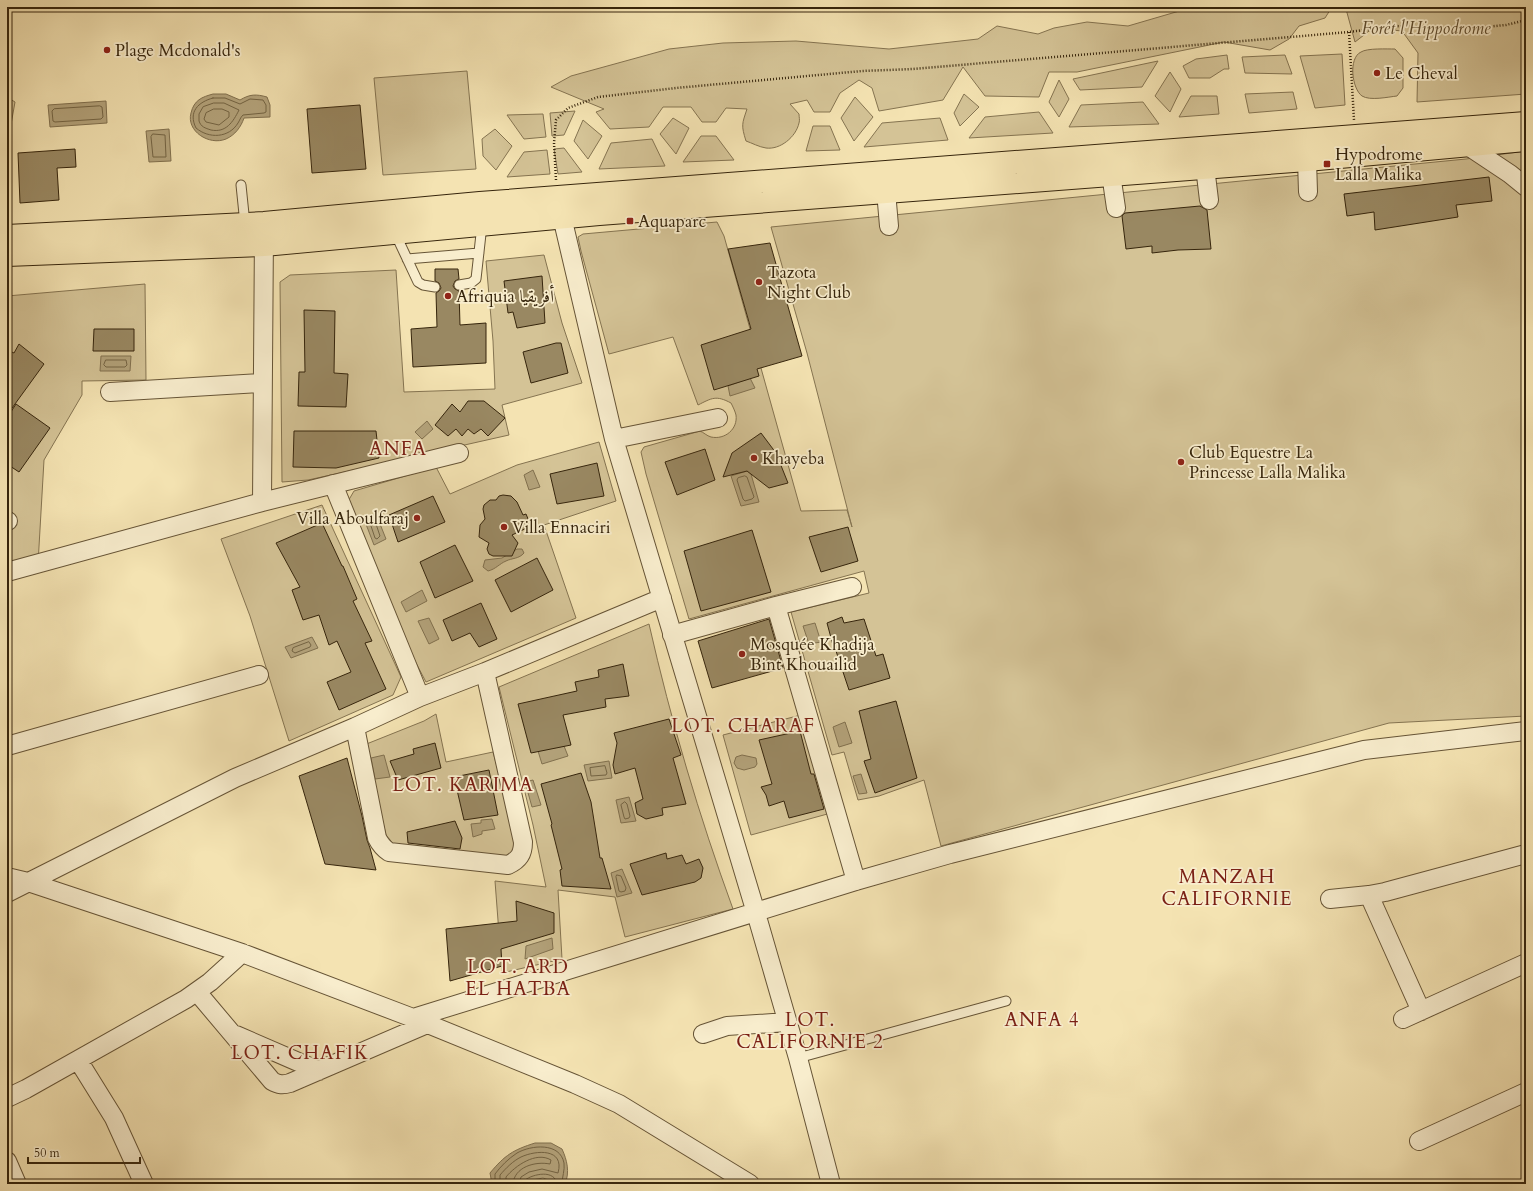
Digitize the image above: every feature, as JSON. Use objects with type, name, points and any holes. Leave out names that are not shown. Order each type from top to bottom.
[{"type":"highway","points":[[840,185],[886,191],[1306,160],[1468,146],[1526,123]]},
{"type":"highway","points":[[7,236],[255,224],[480,203],[559,207],[840,185],[1355,136],[1494,135],[1526,140]]},
{"type":"highway","points":[[480,203],[482,225]]},
{"type":"highway","points":[[7,255],[264,245],[482,225],[559,207]]},
{"type":"highway","points":[[391,211],[395,233]]},
{"type":"street","points":[[1468,146],[1510,174],[1526,187]]},
{"type":"street","points":[[1306,160],[1308,192]]},
{"type":"street","points":[[1205,167],[1209,200]]},
{"type":"street","points":[[1111,174],[1116,208]]},
{"type":"street","points":[[886,191],[889,226]]},
{"type":"street","points":[[559,207],[614,439],[756,913],[798,1058],[831,1184]]},
{"type":"street","points":[[255,224],[264,245],[262,502]]},
{"type":"street","points":[[110,392],[262,383]]},
{"type":"street","points":[[614,439],[718,418]]},
{"type":"street","points":[[7,572],[262,502],[459,453]]},
{"type":"street","points":[[333,484],[420,697]]},
{"type":"street","points":[[672,635],[776,606],[852,587]]},
{"type":"street","points":[[7,893],[235,778],[355,727],[420,697],[485,672],[662,598]]},
{"type":"street","points":[[776,606],[856,881]]},
{"type":"street","points":[[355,727],[377,838],[379,844],[384,849],[389,852],[508,865],[515,862],[520,857],[523,850],[523,842],[485,672]]},
{"type":"street","points":[[7,746],[259,675]]},
{"type":"street","points":[[197,992],[272,1081],[283,1085],[319,1071],[420,1021],[856,881],[950,854],[1364,750],[1526,731]]},
{"type":"street","points":[[1330,899],[1369,895],[1526,854]]},
{"type":"street","points":[[7,876],[242,953],[420,1021],[596,1093],[619,1104],[750,1184]]},
{"type":"street","points":[[1369,895],[1421,1011]]},
{"type":"street","points":[[7,1098],[78,1060],[197,992],[242,953]]},
{"type":"street","points":[[1403,1019],[1526,963]]},
{"type":"street","points":[[702,1034],[727,1026],[787,1022]]},
{"type":"street","points":[[232,1033],[319,1071]]},
{"type":"street","points":[[78,1060],[114,1118],[144,1184]]},
{"type":"street","points":[[1419,1141],[1526,1092]]},
{"type":"street","points":[[7,1161],[17,1184]]},
{"type":"lane","points":[[241,185],[255,224]]},
{"type":"lane","points":[[459,286],[471,283],[476,278],[482,225]]},
{"type":"lane","points":[[395,233],[421,284],[435,287]]},
{"type":"lane","points":[[407,259],[480,253]]},
{"type":"lane","points":[[798,1058],[1006,1001]]},
{"type":"path","points":[[559,207],[554,143],[556,120],[568,108],[598,97],[642,91],[862,71],[914,69],[1349,32],[1394,26],[1462,28],[1485,27],[1506,25],[1526,20]]},
{"type":"path","points":[[1349,32],[1355,136]]},
{"type":"green space","points":[[1193,7],[1332,7],[1325,18],[1299,26],[1289,39],[1270,50],[1224,42],[1077,72],[1049,72],[1039,97],[985,96],[963,67],[943,100],[879,111],[872,88],[859,80],[840,93],[830,112],[814,112],[807,100],[790,104],[799,114],[799,122],[795,133],[787,142],[771,148],[761,147],[746,141],[743,125],[747,109],[726,108],[716,122],[702,122],[691,107],[663,107],[649,127],[610,129],[596,112],[604,109],[551,87],[571,76],[669,49],[723,43],[796,41],[889,49],[978,39],[997,26],[1038,34],[1054,28],[1087,22],[1128,26]]},
{"type":"green space","name":"Forêt l'Hippodrome","points":[[1347,7],[1526,7],[1526,94],[1417,102],[1418,53],[1402,31],[1373,28],[1355,42],[1346,9]]},
{"type":"green space","points":[[1395,49],[1403,58],[1403,88],[1397,96],[1370,98],[1362,96],[1356,87],[1353,74],[1354,60],[1357,55],[1368,50]]},
{"type":"green space","points":[[1342,54],[1345,105],[1315,108],[1300,56]]},
{"type":"green space","points":[[1227,55],[1229,69],[1224,69],[1210,78],[1189,78],[1183,66],[1196,59]]},
{"type":"green space","points":[[1285,55],[1292,74],[1245,73],[1242,57]]},
{"type":"green space","points":[[1158,61],[1142,87],[1080,90],[1073,79]]},
{"type":"green space","points":[[467,71],[476,169],[383,175],[374,78]]},
{"type":"green space","points":[[1170,72],[1181,89],[1170,112],[1155,96]]},
{"type":"green space","points":[[1059,80],[1069,99],[1059,117],[1049,102]]},
{"type":"green space","points":[[1293,92],[1297,109],[1249,113],[1245,94]]},
{"type":"green space","points":[[964,94],[979,107],[960,126],[954,113]]},
{"type":"green space","points":[[1191,96],[1217,96],[1219,114],[1179,117]]},
{"type":"green space","points":[[7,97],[15,102],[7,147]]},
{"type":"green space","points":[[855,97],[873,117],[854,141],[841,118]]},
{"type":"green space","points":[[1143,102],[1159,124],[1069,127],[1081,105]]},
{"type":"green space","points":[[575,111],[564,135],[552,136],[550,113]]},
{"type":"green space","points":[[1039,112],[1053,133],[969,138],[985,117]]},
{"type":"green space","points":[[543,114],[546,137],[524,139],[507,115]]},
{"type":"green space","points":[[673,118],[689,128],[676,154],[660,134]]},
{"type":"green space","points":[[940,118],[948,140],[864,147],[882,123]]},
{"type":"green space","points":[[583,120],[602,136],[588,159],[574,141]]},
{"type":"green space","points":[[813,126],[830,126],[840,150],[806,151]]},
{"type":"green space","points":[[495,129],[512,146],[496,170],[483,156],[482,139]]},
{"type":"green space","points":[[701,136],[716,136],[734,160],[683,162]]},
{"type":"green space","points":[[652,139],[665,166],[599,169],[611,143]]},
{"type":"green space","points":[[564,148],[582,172],[558,174],[554,149]]},
{"type":"green space","points":[[547,150],[550,174],[507,177],[524,152]]},
{"type":"green space","name":"Club Equestre La Princesse Lalla Malika","points":[[1526,151],[1526,716],[1389,723],[941,846],[924,780],[879,796],[858,800],[844,752],[832,755],[791,612],[869,593],[864,571],[689,619],[646,474],[641,452],[644,447],[700,431],[711,437],[721,437],[726,435],[735,425],[735,410],[731,403],[718,398],[711,399],[698,405],[673,337],[609,354],[581,251],[578,237],[583,234],[717,222],[724,236],[801,511],[847,510],[852,527],[807,353],[771,227],[1466,159]]},
{"type":"green space","points":[[544,255],[562,323],[582,383],[502,405],[509,435],[308,480],[282,482],[280,282],[290,275],[396,270],[404,392],[495,389],[493,341],[486,261]]},
{"type":"green space","points":[[145,284],[146,380],[82,381],[82,395],[44,460],[38,564],[7,570],[7,296]]},
{"type":"green space","points":[[599,442],[616,501],[544,525],[576,618],[426,682],[396,625],[347,503],[354,491],[436,467],[450,494],[517,465]]},
{"type":"green space","points":[[322,505],[401,677],[393,695],[289,741],[250,616],[221,539]]},
{"type":"green space","points":[[649,624],[686,768],[733,909],[625,937],[615,897],[558,890],[562,959],[502,973],[495,881],[546,887],[533,825],[499,687]]},
{"type":"green space","points":[[436,714],[446,762],[493,752],[518,843],[510,859],[395,846],[386,835],[364,745],[424,721]]},
{"type":"green space","points":[[801,715],[831,813],[751,835],[723,735]]},
{"type":"water","points":[[213,94],[226,94],[240,100],[253,95],[267,97],[270,105],[270,117],[244,118],[237,130],[226,139],[219,141],[206,139],[195,131],[192,126],[190,120],[191,113],[196,102],[205,96]]},
{"type":"water","points":[[106,101],[107,123],[50,127],[48,105]]},
{"type":"water","points":[[169,129],[171,161],[149,162],[146,131]]},
{"type":"water","points":[[101,356],[131,356],[130,371],[100,371]]},
{"type":"water","points":[[750,378],[755,388],[730,396],[728,386]]},
{"type":"water","points":[[427,421],[433,429],[422,439],[415,432]]},
{"type":"water","points":[[533,470],[540,487],[529,490],[524,475]]},
{"type":"water","points":[[747,471],[751,474],[759,502],[741,506],[731,476]]},
{"type":"water","points":[[376,514],[386,539],[374,545],[364,519]]},
{"type":"water","points":[[517,549],[522,549],[524,553],[491,570],[488,571],[483,567],[485,560],[502,558]]},
{"type":"water","points":[[422,590],[427,601],[406,612],[401,602]]},
{"type":"water","points":[[429,618],[439,639],[429,644],[418,621]]},
{"type":"water","points":[[815,623],[821,642],[809,644],[803,626]]},
{"type":"water","points":[[312,637],[318,648],[291,658],[285,647]]},
{"type":"water","points":[[845,722],[852,743],[839,747],[833,727]]},
{"type":"water","points":[[564,746],[568,756],[542,764],[538,751]]},
{"type":"water","points":[[384,755],[390,777],[375,779],[371,758]]},
{"type":"water","points":[[742,755],[756,758],[757,764],[755,767],[744,770],[737,768],[734,763],[736,757]]},
{"type":"water","points":[[609,761],[612,778],[588,781],[584,765]]},
{"type":"water","points":[[861,774],[867,793],[859,794],[853,776]]},
{"type":"water","points":[[533,780],[541,805],[532,807],[525,782]]},
{"type":"water","points":[[629,797],[636,821],[621,823],[616,800]]},
{"type":"water","points":[[492,819],[495,829],[482,831],[482,834],[473,837],[471,824],[481,823],[481,820]]},
{"type":"water","points":[[622,869],[632,893],[617,897],[611,873]]},
{"type":"water","points":[[552,938],[553,949],[525,959],[526,946]]},
{"type":"water","points":[[535,1143],[551,1143],[562,1149],[567,1166],[567,1180],[565,1184],[555,1184],[543,1178],[532,1180],[526,1184],[492,1184],[490,1173],[500,1162],[515,1151]]},
{"type":"building","points":[[360,105],[366,169],[312,173],[307,109]]},
{"type":"building","points":[[75,149],[76,167],[57,168],[59,200],[20,203],[18,153]]},
{"type":"building","points":[[1489,177],[1492,201],[1456,205],[1458,217],[1375,230],[1374,212],[1347,216],[1344,194]]},
{"type":"building","points":[[1200,206],[1207,210],[1211,249],[1178,250],[1152,253],[1152,246],[1126,249],[1122,216],[1125,213]]},
{"type":"building","name":"Tazota Night Club","points":[[770,243],[802,356],[757,369],[759,376],[714,390],[701,345],[751,329],[728,249]]},
{"type":"building","points":[[435,269],[458,269],[459,279],[455,281],[453,286],[459,291],[460,325],[486,323],[486,363],[413,367],[411,329],[437,327],[436,293],[441,288],[439,283],[435,281]]},
{"type":"building","points":[[542,276],[545,323],[517,328],[513,312],[508,313],[504,281]]},
{"type":"building","points":[[304,310],[335,311],[334,373],[348,374],[346,407],[298,406],[299,372],[305,372]]},
{"type":"building","points":[[94,329],[134,329],[134,351],[93,351]]},
{"type":"building","points":[[561,343],[568,373],[531,383],[523,352]]},
{"type":"building","points":[[19,344],[44,364],[7,415],[7,350],[14,353]]},
{"type":"building","points":[[468,401],[484,401],[505,418],[488,436],[481,429],[474,434],[468,429],[462,436],[456,429],[448,436],[435,425],[452,404],[460,412]]},
{"type":"building","points":[[16,404],[50,428],[19,472],[7,464],[7,418]]},
{"type":"building","points":[[294,431],[376,431],[379,458],[336,468],[293,467]]},
{"type":"building","name":"Khayeba","points":[[761,433],[776,453],[788,483],[769,488],[747,471],[723,477],[732,453]]},
{"type":"building","points":[[705,449],[715,480],[677,495],[665,462]]},
{"type":"building","points":[[597,463],[604,496],[557,504],[550,474]]},
{"type":"building","name":"Villa Aboulfaraj","points":[[433,496],[445,522],[398,542],[389,515]]},
{"type":"building","name":"Villa Ennaciri","points":[[499,496],[511,496],[517,502],[523,515],[526,514],[531,526],[512,535],[518,543],[512,556],[493,556],[489,554],[487,549],[489,543],[479,537],[480,525],[485,519],[483,509],[484,505],[490,500],[496,500]]},
{"type":"building","points":[[322,523],[357,599],[353,601],[372,641],[365,643],[386,689],[339,710],[327,682],[351,672],[337,641],[329,645],[319,615],[303,620],[292,590],[300,587],[276,543]]},
{"type":"building","points":[[848,527],[858,561],[821,572],[809,537]]},
{"type":"building","points":[[752,530],[771,592],[701,611],[684,551]]},
{"type":"building","points":[[455,545],[473,581],[435,598],[420,562]]},
{"type":"building","points":[[537,558],[553,590],[511,612],[495,580]]},
{"type":"building","points":[[481,603],[497,639],[479,647],[470,633],[452,641],[443,620]]},
{"type":"building","points":[[842,617],[844,623],[864,619],[876,656],[883,654],[890,678],[849,690],[835,648],[834,649],[827,623]]},
{"type":"building","name":"Mosquée Khadija Bint Khouailid","points":[[769,619],[783,668],[712,688],[698,641]]},
{"type":"building","points":[[623,664],[629,696],[605,699],[606,707],[563,715],[571,745],[531,753],[518,704],[577,691],[575,682],[599,677],[598,670]]},
{"type":"building","points":[[896,701],[917,778],[875,793],[864,761],[871,759],[859,711]]},
{"type":"building","points":[[669,719],[681,755],[673,758],[686,804],[662,808],[663,815],[646,819],[637,814],[635,803],[643,799],[635,768],[615,774],[613,765],[617,743],[614,733]]},
{"type":"building","points":[[800,731],[811,774],[814,774],[824,809],[789,818],[784,801],[769,806],[766,795],[761,787],[772,784],[759,740]]},
{"type":"building","points":[[435,743],[441,768],[398,780],[390,761],[414,754],[413,749]]},
{"type":"building","points":[[347,758],[376,870],[325,864],[299,776]]},
{"type":"building","points":[[489,770],[498,815],[464,820],[454,777]]},
{"type":"building","points":[[581,773],[591,802],[600,858],[602,858],[611,889],[562,886],[560,870],[562,869],[541,784]]},
{"type":"building","points":[[455,821],[462,838],[460,849],[408,843],[407,832]]},
{"type":"building","points":[[666,853],[667,859],[682,855],[686,864],[699,859],[703,868],[701,878],[695,882],[642,895],[630,864]]},
{"type":"building","points":[[516,901],[554,913],[554,933],[501,949],[502,966],[450,981],[446,929],[517,921]]},
{"type":"place","name":"Plage Mcdonald's","points":[[107,50]]},
{"type":"place","name":"Le Cheval","points":[[1377,73]]},
{"type":"place","name":"Hypodrome Lalla Malika","points":[[1327,164]]},
{"type":"place","name":"Aquaparc","points":[[630,221]]},
{"type":"place","name":"Tazota Night Club","points":[[759,282]]},
{"type":"place","name":"Afriquia أفريقيا","points":[[448,296]]},
{"type":"place","name":"Khayeba","points":[[754,458]]},
{"type":"place","name":"Club Equestre La Princesse Lalla Malika","points":[[1181,462]]},
{"type":"place","name":"Villa Aboulfaraj","points":[[417,518]]},
{"type":"place","name":"Villa Ennaciri","points":[[504,527]]},
{"type":"place","name":"Mosquée Khadija Bint Khouailid","points":[[742,654]]},
{"type":"district","name":"ANFA","points":[[398,449]]},
{"type":"district","name":"LOT. CHARAF","points":[[743,726]]},
{"type":"district","name":"LOT. KARIMA","points":[[463,785]]},
{"type":"district","name":"MANZAH CALIFORNIE","points":[[1227,888]]},
{"type":"district","name":"LOT. ARD EL HATBA","points":[[518,978]]},
{"type":"district","name":"ANFA 4","points":[[1042,1020]]},
{"type":"district","name":"LOT. CALIFORNIE 2","points":[[810,1031]]},
{"type":"district","name":"LOT. CHAFIK","points":[[300,1053]]}]
